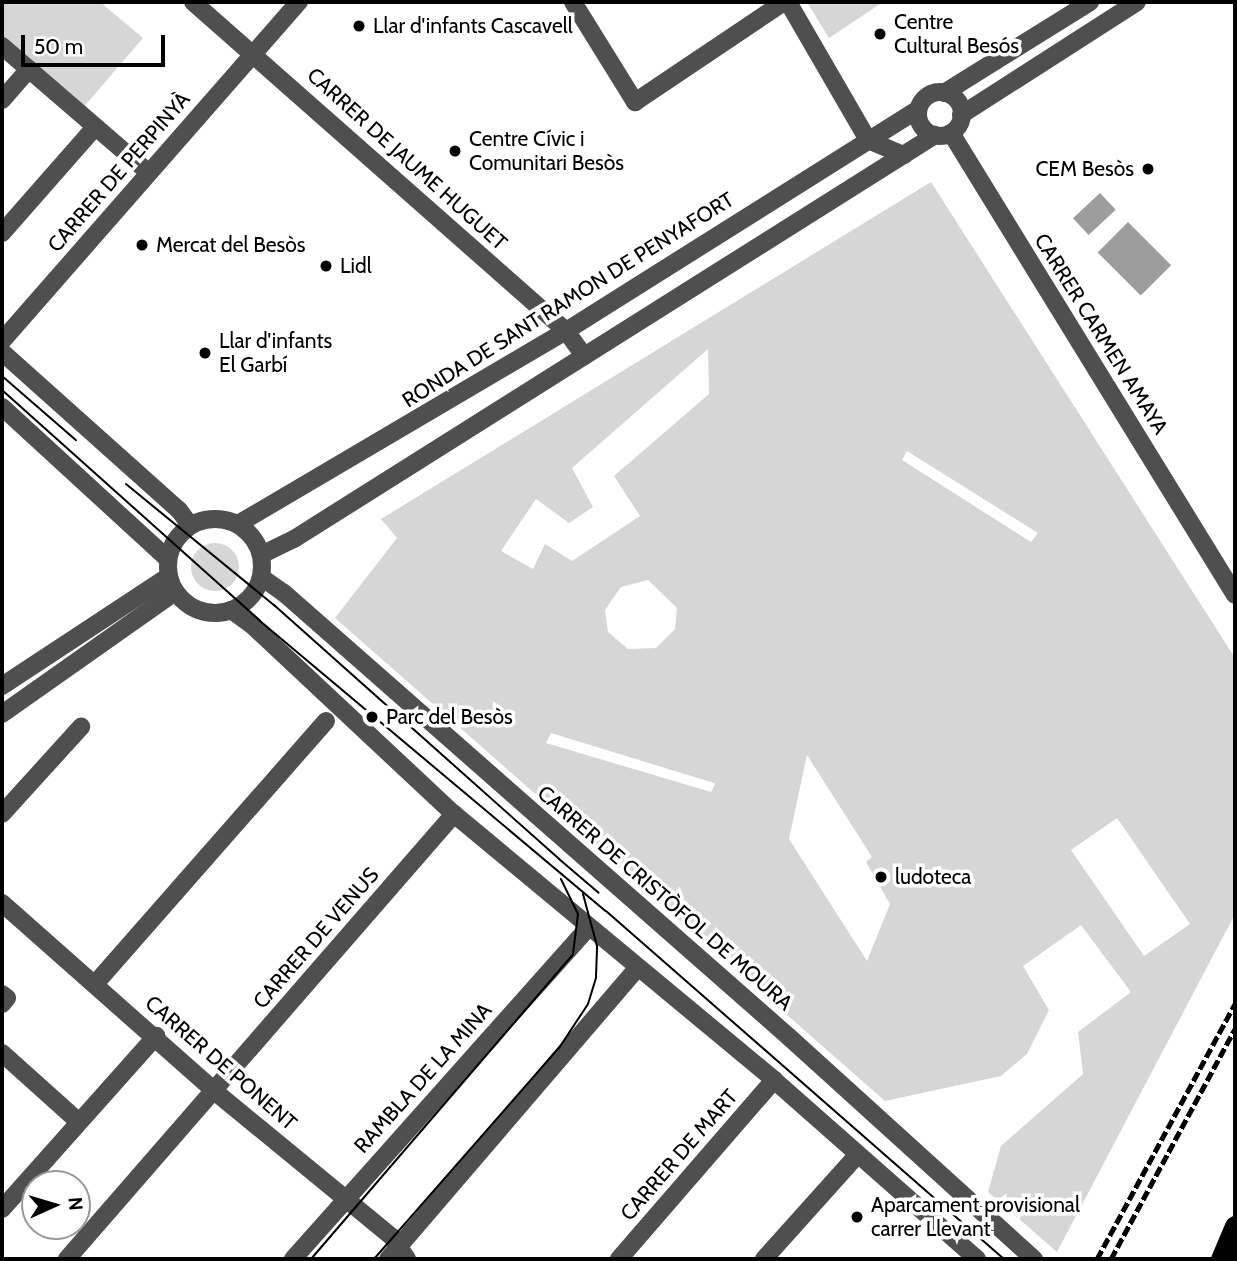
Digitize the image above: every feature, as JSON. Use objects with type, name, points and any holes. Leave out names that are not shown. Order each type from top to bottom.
[{"type":"highway","points":[[1221,1259],[1235,1226]]},
{"type":"street","name":"CARRER DE JAUME HUGUET","points":[[193,2],[255,53],[589,353]]},
{"type":"street","name":"CARRER DE PERPINYÀ","points":[[2,341],[299,2]]},
{"type":"street","points":[[574,2],[635,102],[786,2],[868,140],[904,155]]},
{"type":"street","points":[[943,134],[920,123],[918,109],[926,97],[944,93],[1090,2]]},
{"type":"street","points":[[261,555],[904,155],[943,134],[961,114],[1137,2]]},
{"type":"street","points":[[2,46],[141,166]]},
{"type":"street","points":[[2,100],[29,69]]},
{"type":"street","points":[[944,93],[958,103],[961,114]]},
{"type":"street","name":"RONDA DE SANT RAMON DE PENYAFORT","points":[[238,524],[566,331],[918,109]]},
{"type":"street","points":[[2,233],[95,127]]},
{"type":"street","name":"CARRER CARMEN AMAYA","points":[[943,134],[1235,594]]},
{"type":"street","points":[[2,352],[179,510],[190,525]]},
{"type":"street","points":[[2,407],[203,611],[231,610],[245,602],[261,577],[261,555],[254,538],[238,524],[219,518],[190,525],[171,547],[171,576]]},
{"type":"street","name":"CARRER CARMEN AMAYA","points":[[1213,558],[1235,581]]},
{"type":"street","points":[[2,685],[171,576]]},
{"type":"street","points":[[2,714],[171,576]]},
{"type":"street","name":"CARRER DE CRISTÒFOL DE MOURA","points":[[261,577],[285,593],[789,1037],[1034,1259]]},
{"type":"street","points":[[231,610],[254,627],[454,814],[636,968],[775,1080],[978,1259]]},
{"type":"street","points":[[95,984],[326,721]]},
{"type":"street","points":[[2,814],[81,727]]},
{"type":"street","name":"CARRER DE VENUS","points":[[67,1259],[454,814]]},
{"type":"street","name":"CARRER DE PONENT","points":[[2,902],[156,1036],[213,1090],[344,1199],[398,1255]]},
{"type":"street","name":"RAMBLA DE LA MINA","points":[[293,1259],[588,928]]},
{"type":"street","points":[[398,1255],[636,968]]},
{"type":"street","points":[[2,994],[6,998],[2,1003]]},
{"type":"street","points":[[2,1207],[156,1036]]},
{"type":"street","points":[[2,1053],[79,1122]]},
{"type":"street","name":"CARRER DE MART","points":[[619,1259],[775,1080]]},
{"type":"street","points":[[764,1259],[852,1161]]},
{"type":"shaded area","points":[[2,2],[100,2],[143,38],[82,109],[2,40]]},
{"type":"shaded area","points":[[807,2],[883,2],[829,38]]},
{"type":"shaded area","points":[[931,182],[1235,658],[1235,914],[1057,1252],[988,1192],[1001,1146],[1083,1074],[1078,1032],[1131,992],[1081,925],[1023,966],[1049,1010],[1027,1054],[1001,1076],[885,1101],[335,618],[397,538],[381,519]],"holes":[[[708,349],[709,394],[614,476],[640,516],[572,561],[545,544],[533,569],[501,551],[536,499],[569,523],[593,507],[572,468]],[[907,451],[1038,533],[1031,542],[902,460]],[[648,580],[677,608],[675,629],[656,648],[628,649],[608,632],[605,610],[621,587]],[[551,733],[715,784],[711,792],[546,743]],[[807,755],[872,857],[866,862],[890,904],[867,961],[789,839]],[[1117,818],[1190,924],[1144,956],[1071,850]]]},
{"type":"shaded area","points":[[1100,193],[1116,210],[1089,235],[1073,218]]},
{"type":"shaded area","points":[[1128,222],[1171,265],[1141,296],[1098,252]]},
{"type":"shaded area","points":[[215,543],[224,544],[232,550],[238,558],[238,576],[232,584],[224,590],[215,591],[206,590],[198,584],[192,576],[191,567],[192,558],[198,550],[206,544]]},
{"type":"tram line","points":[[2,376],[76,440]]},
{"type":"tram line","points":[[2,390],[260,621],[606,911],[1004,1259]]},
{"type":"tram line","points":[[126,484],[274,605],[559,859]]},
{"type":"tram line","points":[[559,859],[599,893]]},
{"type":"tram line","points":[[311,1259],[573,954],[578,914],[561,879]]},
{"type":"tram line","points":[[374,1259],[559,1048],[588,1004],[596,977],[597,946],[583,894]]},
{"type":"railway","points":[[1097,1259],[1235,1004]]},
{"type":"railway","points":[[1111,1259],[1235,1029]]},
{"type":"place","name":"Llar d'infants Cascavell","points":[[359,26]]},
{"type":"place","name":"Centre Cultural Besós","points":[[880,34]]},
{"type":"place","name":"Centre Cívic i Comunitari Besòs","points":[[455,151]]},
{"type":"place","name":"CEM Besòs","points":[[1148,169]]},
{"type":"place","name":"Mercat del Besòs","points":[[142,245]]},
{"type":"place","name":"Lidl","points":[[326,266]]},
{"type":"place","name":"Llar d'infants El Garbí","points":[[205,353]]},
{"type":"place","name":"Parc del Besòs","points":[[372,717]]},
{"type":"place","name":"ludoteca","points":[[881,877]]},
{"type":"place","name":"Aparcament provisional carrer Llevant","points":[[857,1217]]}]
